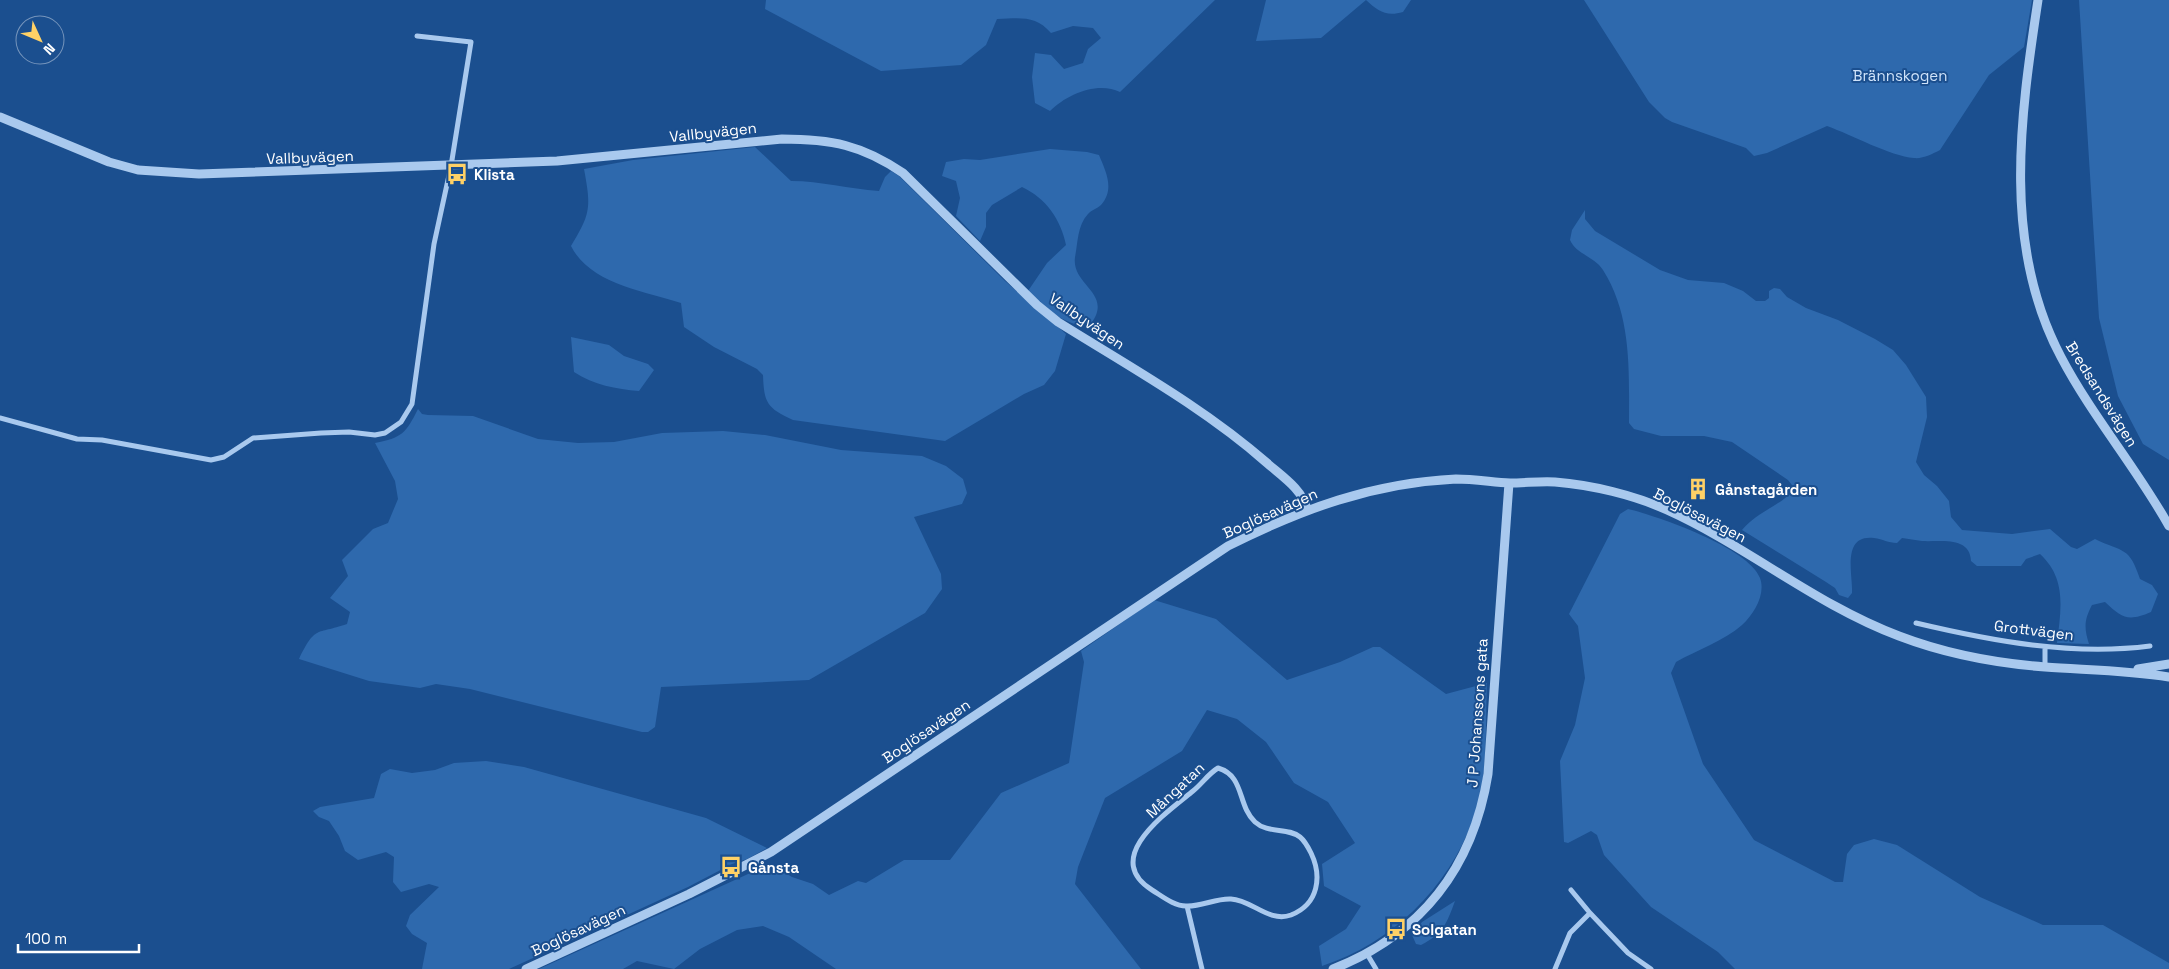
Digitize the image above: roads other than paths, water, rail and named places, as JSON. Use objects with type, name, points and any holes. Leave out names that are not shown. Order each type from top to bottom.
[{"type":"street","name":"Bredsandsvägen","points":[[2038,0],[2026,81],[2019,169],[2026,245],[2035,287],[2045,323],[2069,372],[2169,526]]},
{"type":"street","points":[[0,418],[76,439],[102,440],[211,460],[224,457],[253,438],[349,432],[375,435],[392,429],[409,413],[412,404],[434,244],[451,166],[471,42],[417,36]]},
{"type":"street","name":"Vallbyvägen","points":[[0,117],[80,152],[138,170],[200,174],[557,161],[782,138],[816,138],[862,149],[884,160],[903,173],[1003,272],[1058,322],[1199,409],[1298,490],[1307,509]]},
{"type":"street","name":"Boglösavägen","points":[[526,969],[689,894],[771,852],[1228,546],[1307,509],[1351,495],[1393,486],[1457,479],[1509,483],[1555,482],[1639,500],[1666,509],[1714,534],[1830,603],[1897,636],[1964,656],[2045,667],[2131,670],[2169,677]]},
{"type":"street","name":"J P Johanssons gata","points":[[1333,969],[1367,954],[1396,935],[1430,902],[1455,870],[1479,820],[1488,774],[1509,483]]},
{"type":"street","name":"Grottvägen","points":[[1916,623],[2044,647],[2124,650],[2150,646]]},
{"type":"street","points":[[2044,647],[2045,667]]},
{"type":"street","name":"Boglösavägen","points":[[2131,670],[2169,664]]},
{"type":"street","name":"Mångatan","points":[[1218,768],[1225,770],[1236,781],[1254,821],[1262,826],[1296,834],[1302,838],[1316,863],[1318,886],[1305,907],[1292,915],[1281,917],[1270,915],[1232,899],[1187,906],[1168,900],[1142,883],[1133,868],[1132,859],[1140,840],[1166,813],[1218,768]]},
{"type":"street","points":[[1571,890],[1628,953],[1651,969]]},
{"type":"street","points":[[1187,906],[1202,969]]},
{"type":"street","points":[[1555,969],[1570,933],[1590,913]]},
{"type":"street","points":[[1367,954],[1376,969]]},
{"type":"place","name":"Klista","points":[[457,174]]},
{"type":"place","name":"Gånstagården","points":[[1698,489]]},
{"type":"place","name":"Gånsta","points":[[731,867]]},
{"type":"place","name":"Solgatan","points":[[1396,929]]},
{"type":"park label","name":"Brännskogen","points":[[1900,75]]}]
